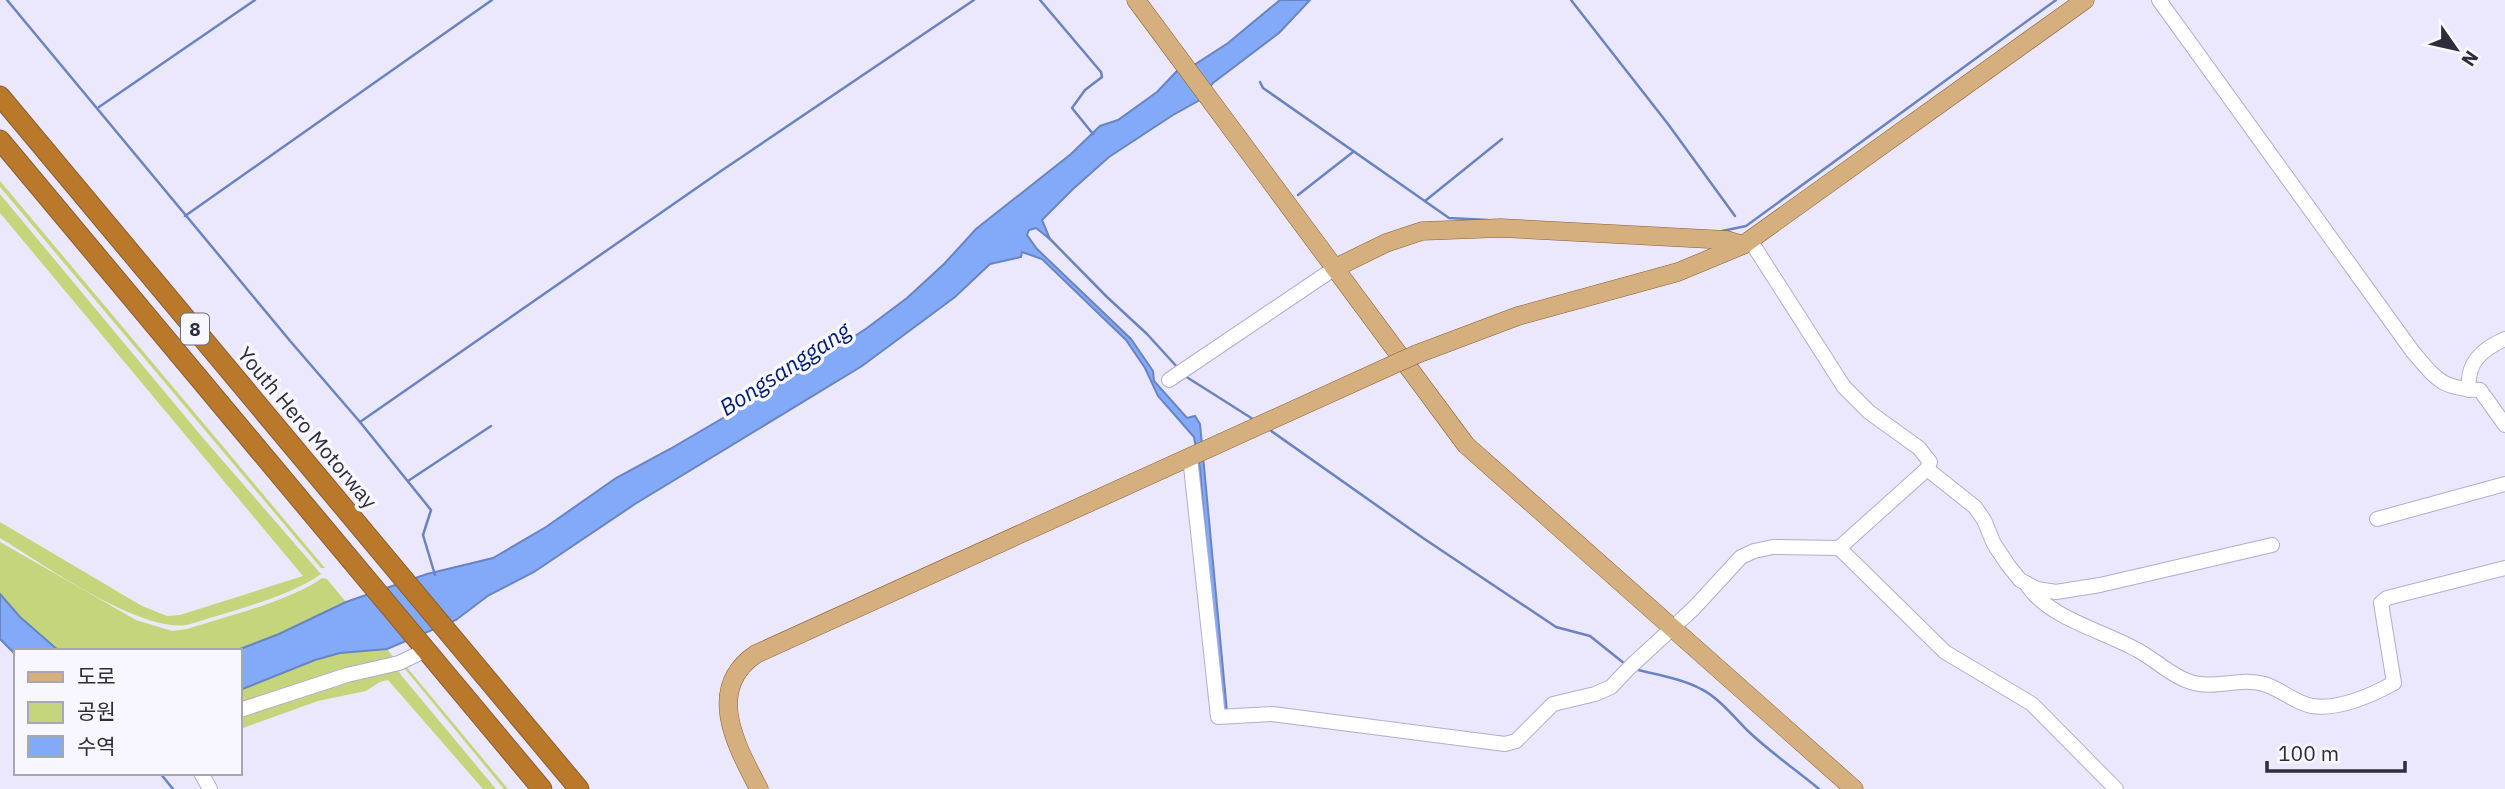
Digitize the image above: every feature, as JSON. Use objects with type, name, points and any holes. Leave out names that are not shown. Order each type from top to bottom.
[{"type":"highway","name":"Youth Hero Motorway","points":[[0,96],[579,789]]},
{"type":"highway","name":"8","points":[[0,140],[542,789]]},
{"type":"main road","points":[[1136,0],[1466,445],[1854,789]]},
{"type":"main road","points":[[759,789],[738,749],[730,724],[729,689],[737,671],[748,659],[778,643],[1417,354],[1518,316],[1678,272],[1746,243],[2085,0]]},
{"type":"main road","points":[[1340,276],[1386,243],[1422,231],[1502,228],[1746,243]]},
{"type":"street","points":[[2159,0],[2413,352],[2431,373],[2446,385],[2458,389],[2480,390],[2505,425]]},
{"type":"street","points":[[1199,453],[1218,717],[1272,714],[1504,744],[1516,741],[1553,704],[1595,694],[1611,687],[1694,608],[1741,557],[1773,547],[1839,548],[1927,469],[1930,462],[1927,456],[1869,412],[1844,387],[1746,243]]},
{"type":"street","points":[[1169,380],[1340,276]]},
{"type":"street","points":[[2469,390],[2468,377],[2476,357],[2505,339]]},
{"type":"street","points":[[1927,469],[1975,507],[1994,544],[2020,580],[2046,591],[2067,591],[2101,585],[2272,545]]},
{"type":"street","points":[[2377,519],[2505,484]]},
{"type":"street","points":[[1839,548],[1945,652],[2032,704],[2116,789]]},
{"type":"street","points":[[2026,583],[2031,593],[2054,610],[2120,641],[2195,684],[2263,683],[2299,702],[2312,706],[2327,706],[2355,699],[2394,683],[2381,603],[2386,598],[2505,568]]},
{"type":"street","points":[[242,709],[347,675],[399,663],[426,650]]},
{"type":"green space","points":[[0,181],[325,568],[321,568],[0,187]]},
{"type":"green space","points":[[0,194],[203,438],[321,574],[292,590],[257,604],[187,625],[167,624],[143,618],[91,594],[0,538],[0,522],[142,606],[167,616],[180,615],[303,576],[0,213]]},
{"type":"green space","points":[[0,542],[136,620],[172,631],[187,629],[276,601],[322,578],[327,579],[346,602],[240,649],[57,649],[20,617],[0,594]]},
{"type":"green space","points":[[387,649],[395,659],[242,706],[242,689],[340,653]]},
{"type":"green space","points":[[405,665],[508,789],[504,789],[405,669]]},
{"type":"green space","points":[[396,666],[496,789],[483,789],[388,680],[366,691],[318,701],[242,728],[242,711]]},
{"type":"water","points":[[1280,0],[1310,0],[1279,33],[1213,83],[1198,101],[1109,157],[1073,189],[1042,220],[1050,239],[1036,228],[1029,230],[1027,235],[1037,249],[1131,339],[1153,371],[1154,381],[1187,418],[1195,416],[1200,424],[1227,712],[1220,713],[1200,469],[1194,437],[1158,396],[1145,368],[1126,340],[1042,259],[1022,252],[1021,257],[990,264],[955,297],[862,366],[635,504],[534,572],[489,595],[456,620],[387,649],[340,653],[242,689],[240,649],[346,602],[427,574],[493,558],[546,527],[616,478],[788,380],[907,298],[944,264],[976,229],[1071,154],[1100,126],[1118,120],[1157,92],[1178,70],[1194,65],[1228,43]]},
{"type":"water","points":[[0,594],[20,617],[57,649],[14,649],[14,653],[0,639]]},
{"type":"waterway","points":[[7,0],[431,510],[423,535],[435,575]]},
{"type":"waterway","points":[[99,107],[255,0]]},
{"type":"waterway","points":[[185,216],[492,0]]},
{"type":"waterway","points":[[360,422],[721,171],[974,0]]},
{"type":"waterway","points":[[1040,0],[1101,72],[1102,77],[1085,90],[1072,108],[1093,134]]},
{"type":"waterway","points":[[1571,0],[1668,124],[1735,216]]},
{"type":"waterway","points":[[1722,231],[1746,226],[2056,0]]},
{"type":"waterway","points":[[1260,82],[1263,88],[1449,218],[1488,220]]},
{"type":"waterway","points":[[1425,201],[1502,139]]},
{"type":"waterway","points":[[1298,195],[1353,152]]},
{"type":"waterway","points":[[1047,236],[1178,368]]},
{"type":"waterway","points":[[1185,376],[1256,421]]},
{"type":"waterway","points":[[408,481],[491,426]]},
{"type":"waterway","points":[[1267,428],[1423,538],[1556,627],[1590,636],[1625,664]]},
{"type":"waterway","points":[[1634,669],[1677,679],[1707,693],[1720,702],[1756,739],[1819,789]]},
{"type":"waterway","points":[[162,775],[173,789]]},
{"type":"water label","name":"Bongsanggang","points":[[785,369]]}]
